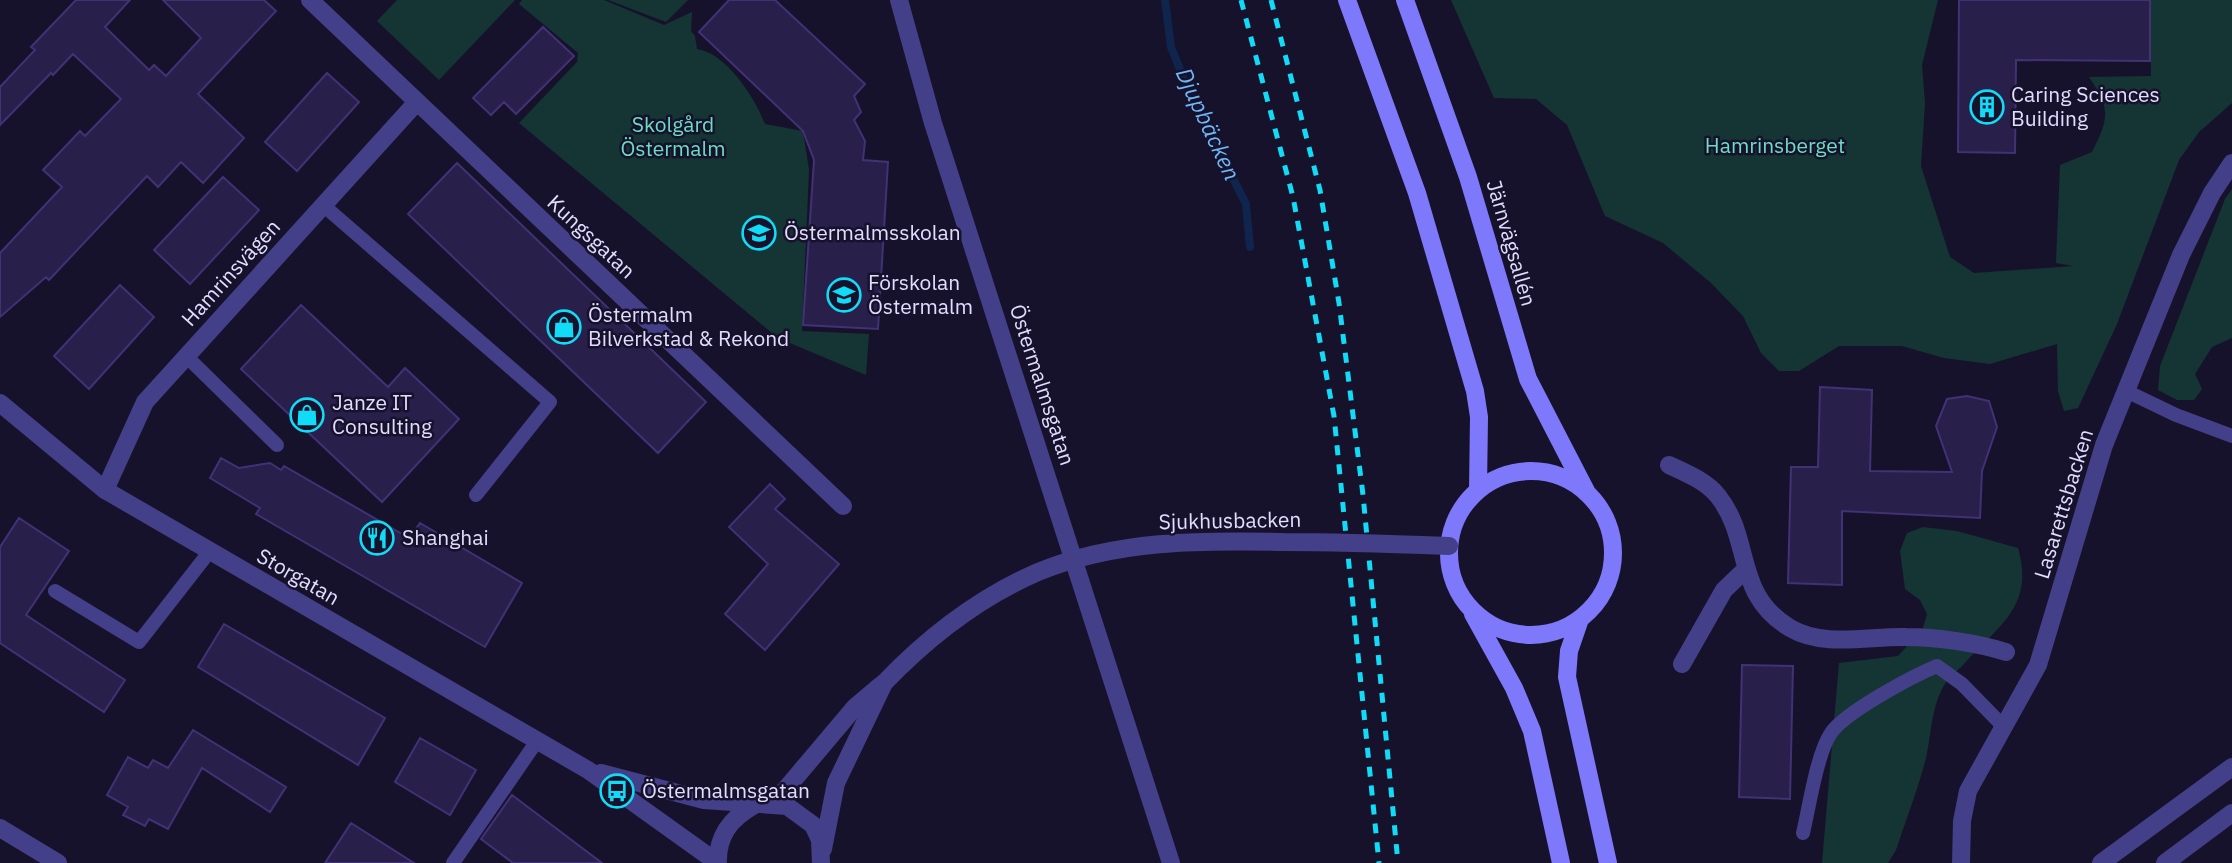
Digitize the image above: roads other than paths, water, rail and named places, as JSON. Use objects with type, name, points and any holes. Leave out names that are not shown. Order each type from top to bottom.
[{"type":"main road","points":[[1347,0],[1417,193],[1475,391],[1479,417],[1478,490]]},
{"type":"main road","name":"Järnvägsallén","points":[[1405,0],[1468,177],[1528,379],[1587,493]]},
{"type":"main road","points":[[1468,605],[1495,627],[1517,634],[1542,635],[1561,630],[1580,620],[1598,602],[1609,581],[1614,553],[1611,531],[1601,508],[1587,493],[1562,477],[1537,471],[1514,472],[1495,479],[1478,490],[1454,523],[1449,546],[1451,572],[1468,605],[1514,688],[1532,731],[1561,863]]},
{"type":"main road","points":[[1580,620],[1569,651],[1567,677],[1608,863]]},
{"type":"street","name":"Kungsgatan","points":[[310,0],[843,506]]},
{"type":"street","name":"Östermalmsgatan","points":[[899,0],[933,123],[1171,863]]},
{"type":"street","name":"Hamrinsvägen","points":[[105,490],[145,402],[416,103]]},
{"type":"street","name":"Lasarettsbacken","points":[[1961,863],[1962,821],[1968,791],[2038,665],[2104,445],[2181,255],[2232,163]]},
{"type":"street","name":"Storgatan","points":[[0,403],[105,490],[588,770],[718,863],[723,832],[736,815],[753,806]]},
{"type":"street","points":[[1669,465],[1692,475],[1717,495],[1735,527],[1745,570],[1755,592],[1772,615],[1811,637],[1906,636],[1956,641],[2006,652]]},
{"type":"street","name":"Sjukhusbacken","points":[[774,803],[792,785],[855,707],[940,629],[979,602],[1038,572],[1089,556],[1143,545],[1202,540],[1449,546]]},
{"type":"street","points":[[1682,664],[1724,590],[1745,570]]},
{"type":"street","name":"Sjukhusbacken","points":[[821,860],[844,764],[884,683]]},
{"type":"street","points":[[2101,863],[2232,767]]},
{"type":"street","name":"Storgatan","points":[[588,770],[704,800],[753,806],[774,803]]},
{"type":"street","points":[[774,803],[800,812],[813,825],[820,840],[821,860]]},
{"type":"street","points":[[2165,863],[2232,813]]},
{"type":"street","points":[[0,828],[58,863]]},
{"type":"lane","points":[[323,205],[550,402],[476,495]]},
{"type":"lane","points":[[186,356],[277,444]]},
{"type":"lane","points":[[2126,391],[2176,415],[2232,436]]},
{"type":"lane","points":[[55,591],[139,642],[210,551]]},
{"type":"lane","points":[[1803,833],[1816,777],[1831,733],[1907,679],[1937,666],[1962,684],[2003,726]]},
{"type":"lane","points":[[453,863],[537,741]]},
{"type":"waterway","name":"Djupbäcken","points":[[1165,0],[1171,47],[1188,89],[1246,204],[1250,247]]},
{"type":"railway","points":[[1241,0],[1293,197],[1334,416],[1379,863]]},
{"type":"railway","points":[[1271,0],[1320,190],[1339,303],[1363,495],[1398,863]]},
{"type":"place","name":"Caring Sciences Building","points":[[1987,107]]},
{"type":"place","name":"Östermalmsskolan","points":[[759,233]]},
{"type":"place","name":"Förskolan Östermalm","points":[[844,295]]},
{"type":"place","name":"Östermalm Bilverkstad & Rekond","points":[[564,327]]},
{"type":"place","name":"Janze IT Consulting","points":[[307,415]]},
{"type":"place","name":"Shanghai","points":[[377,538]]},
{"type":"place","name":"Östermalmsgatan","points":[[617,791]]},
{"type":"park label","name":"Skolgård Östermalm","points":[[673,137]]},
{"type":"park label","name":"Hamrinsberget","points":[[1775,146]]}]
